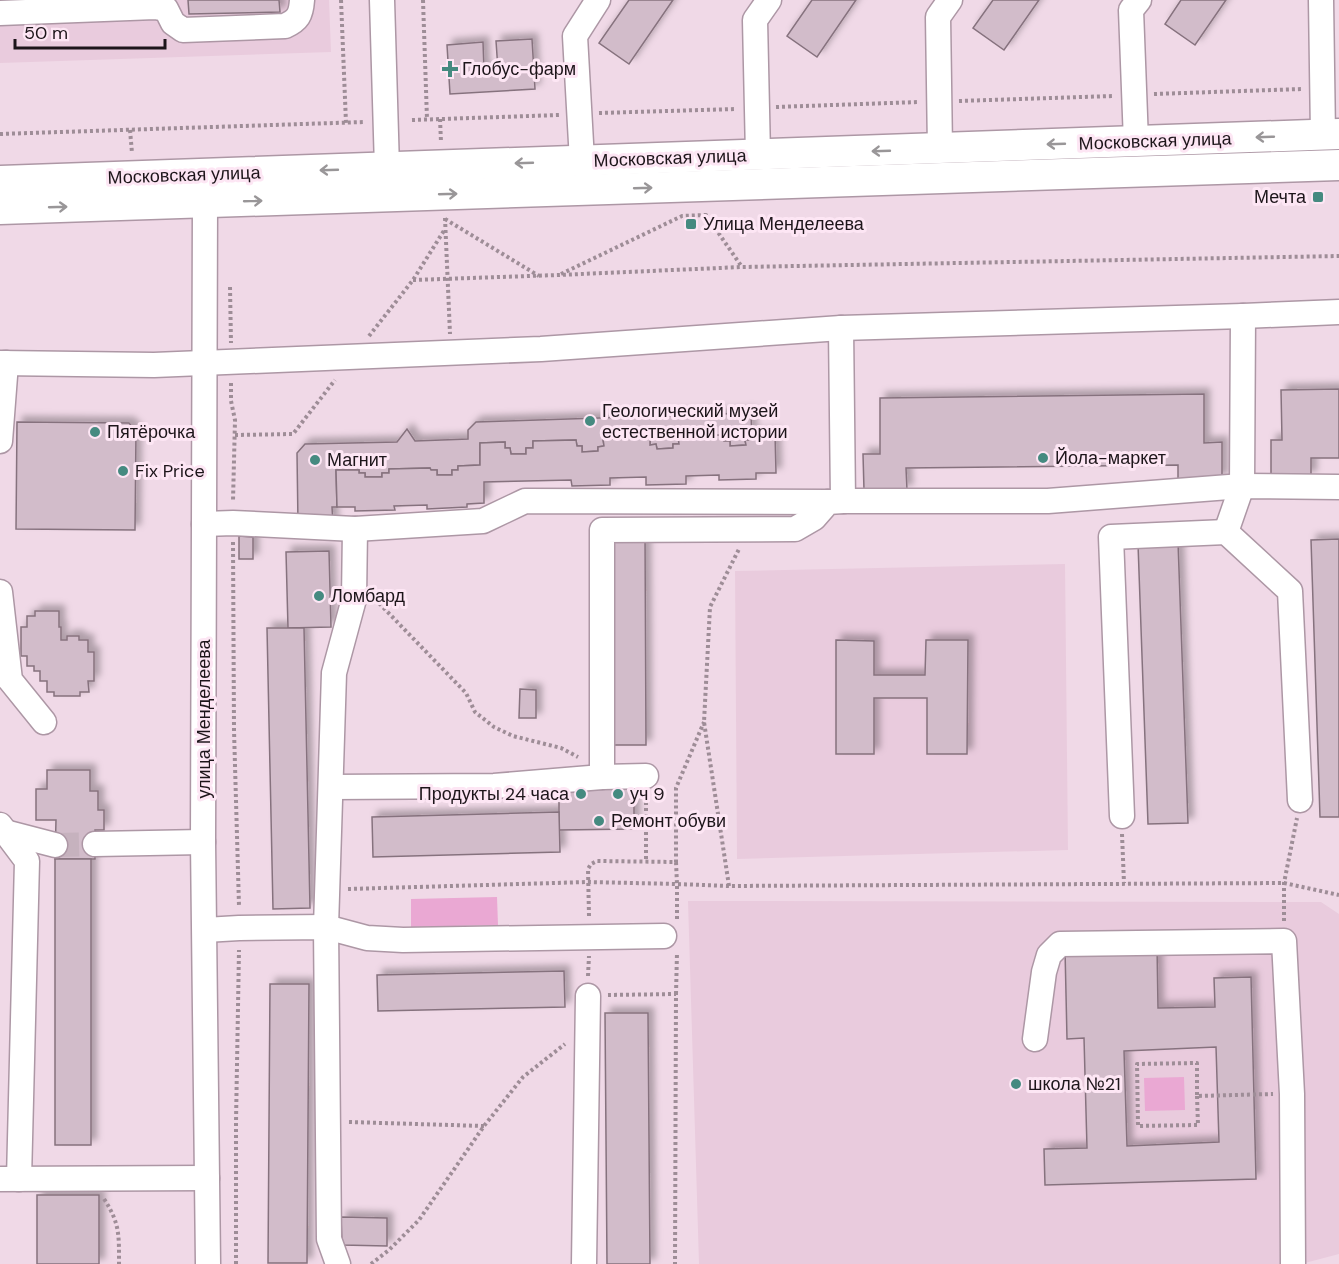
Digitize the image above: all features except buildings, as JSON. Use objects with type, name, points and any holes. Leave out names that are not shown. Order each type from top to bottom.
[{"type":"main road","name":"Московская улица","points":[[388,182],[582,161],[1331,135]]},
{"type":"main road","name":"Московская улица","points":[[0,209],[205,189],[388,182],[1339,165]]},
{"type":"main road","name":"Московская улица","points":[[0,181],[205,189]]},
{"type":"street","points":[[0,13],[155,7],[166,9],[173,23],[183,30],[285,26],[295,21],[302,10],[302,0]]},
{"type":"street","points":[[382,0],[388,182]]},
{"type":"street","points":[[582,161],[575,36],[598,0]]},
{"type":"street","points":[[758,155],[755,20],[769,0]]},
{"type":"street","points":[[940,149],[938,17],[950,0]]},
{"type":"street","points":[[1136,142],[1131,10],[1139,0]]},
{"type":"street","points":[[1321,0],[1321,88],[1331,135]]},
{"type":"street","name":"улица Менделеева","points":[[205,189],[203,842],[208,1264]]},
{"type":"street","points":[[0,441],[3,363],[154,365],[541,349],[841,328],[1339,312]]},
{"type":"street","points":[[1226,532],[1242,486],[1243,316]]},
{"type":"street","points":[[836,502],[841,328]]},
{"type":"street","points":[[204,524],[233,523],[355,529],[483,521],[525,501],[1048,501],[1242,486],[1339,487]]},
{"type":"street","points":[[602,500],[602,777]]},
{"type":"street","points":[[602,530],[795,529],[836,502]]},
{"type":"street","points":[[338,1264],[329,1239],[326,927],[334,674],[354,599],[355,529]]},
{"type":"street","points":[[1122,816],[1111,537],[1226,532],[1290,591],[1300,800]]},
{"type":"street","points":[[0,592],[10,680],[44,722]]},
{"type":"street","points":[[331,787],[494,786],[602,777],[646,776]]},
{"type":"street","points":[[3,828],[56,845]]},
{"type":"street","points":[[3,828],[27,861],[9,1179],[207,1178]]},
{"type":"street","points":[[95,844],[203,842]]},
{"type":"street","points":[[205,930],[326,927],[367,938],[404,940],[672,938]]},
{"type":"street","points":[[1035,1039],[1044,972],[1049,955],[1060,944],[1284,941],[1292,1094],[1293,1264]]},
{"type":"street","points":[[584,1264],[588,996]]},
{"type":"path","points":[[341,0],[346,123]]},
{"type":"path","points":[[423,0],[427,119]]},
{"type":"path","points":[[412,120],[1321,88]]},
{"type":"path","points":[[440,119],[442,148]]},
{"type":"path","points":[[0,134],[364,122]]},
{"type":"path","points":[[130,130],[132,160]]},
{"type":"path","points":[[444,208],[450,353]]},
{"type":"path","points":[[558,276],[682,216],[706,215],[742,267]]},
{"type":"path","points":[[445,219],[539,276]]},
{"type":"path","points":[[445,229],[413,280],[742,267],[1339,256]]},
{"type":"path","points":[[230,287],[231,401],[235,420],[234,742],[239,928],[236,1264]]},
{"type":"path","points":[[729,886],[704,722],[710,607],[750,530]]},
{"type":"path","points":[[354,578],[466,693],[475,712],[513,736],[561,748],[579,758],[602,777]]},
{"type":"path","points":[[675,1264],[676,994],[672,938],[677,884],[676,788],[704,722]]},
{"type":"path","points":[[646,776],[646,861]]},
{"type":"path","points":[[1284,941],[1284,883],[1300,800]]},
{"type":"path","points":[[1122,816],[1124,883]]},
{"type":"path","points":[[676,862],[597,861],[591,864],[588,869],[588,996],[676,994]]},
{"type":"path","points":[[327,889],[588,882],[729,886],[1284,883],[1339,895]]},
{"type":"path","points":[[371,1264],[389,1250],[419,1220],[484,1126],[523,1077],[587,1026]]},
{"type":"path","points":[[1197,1063],[1197,1096],[1198,1125],[1138,1126],[1137,1064],[1197,1063]]},
{"type":"path","points":[[1197,1096],[1292,1094]]},
{"type":"path","points":[[327,1121],[484,1126]]},
{"type":"path","points":[[90,1179],[114,1213],[119,1231],[119,1264]]},
{"type":"shaded area","points":[[0,0],[329,0],[331,52],[0,63]]},
{"type":"shaded area","points":[[1065,564],[1068,850],[737,859],[735,571]]},
{"type":"shaded area","points":[[497,897],[498,925],[411,927],[411,899]]},
{"type":"shaded area","name":"школа №21","points":[[688,901],[1321,902],[1339,914],[1339,1254],[1301,1264],[699,1264]]},
{"type":"shaded area","points":[[1184,1077],[1185,1110],[1145,1111],[1144,1078]]},
{"type":"tunnel","points":[[55,845],[95,844]]},
{"type":"place","name":"Глобус-фарм","points":[[450,69]]},
{"type":"place","name":"Мечта","points":[[1318,197]]},
{"type":"place","name":"Улица Менделеева","points":[[691,224]]},
{"type":"place","name":"Геологический музей естественной истории","points":[[590,421]]},
{"type":"place","name":"Пятёрочка","points":[[95,432]]},
{"type":"place","name":"Йола-маркет","points":[[1043,458]]},
{"type":"place","name":"Магнит","points":[[315,460]]},
{"type":"place","name":"Fix Price","points":[[123,471]]},
{"type":"place","name":"Ломбард","points":[[319,596]]},
{"type":"place","name":"Продукты 24 часа","points":[[581,794]]},
{"type":"place","name":"уч 9","points":[[618,794]]},
{"type":"place","name":"Ремонт обуви","points":[[599,821]]},
{"type":"place","name":"школа №21","points":[[1016,1084]]}]
